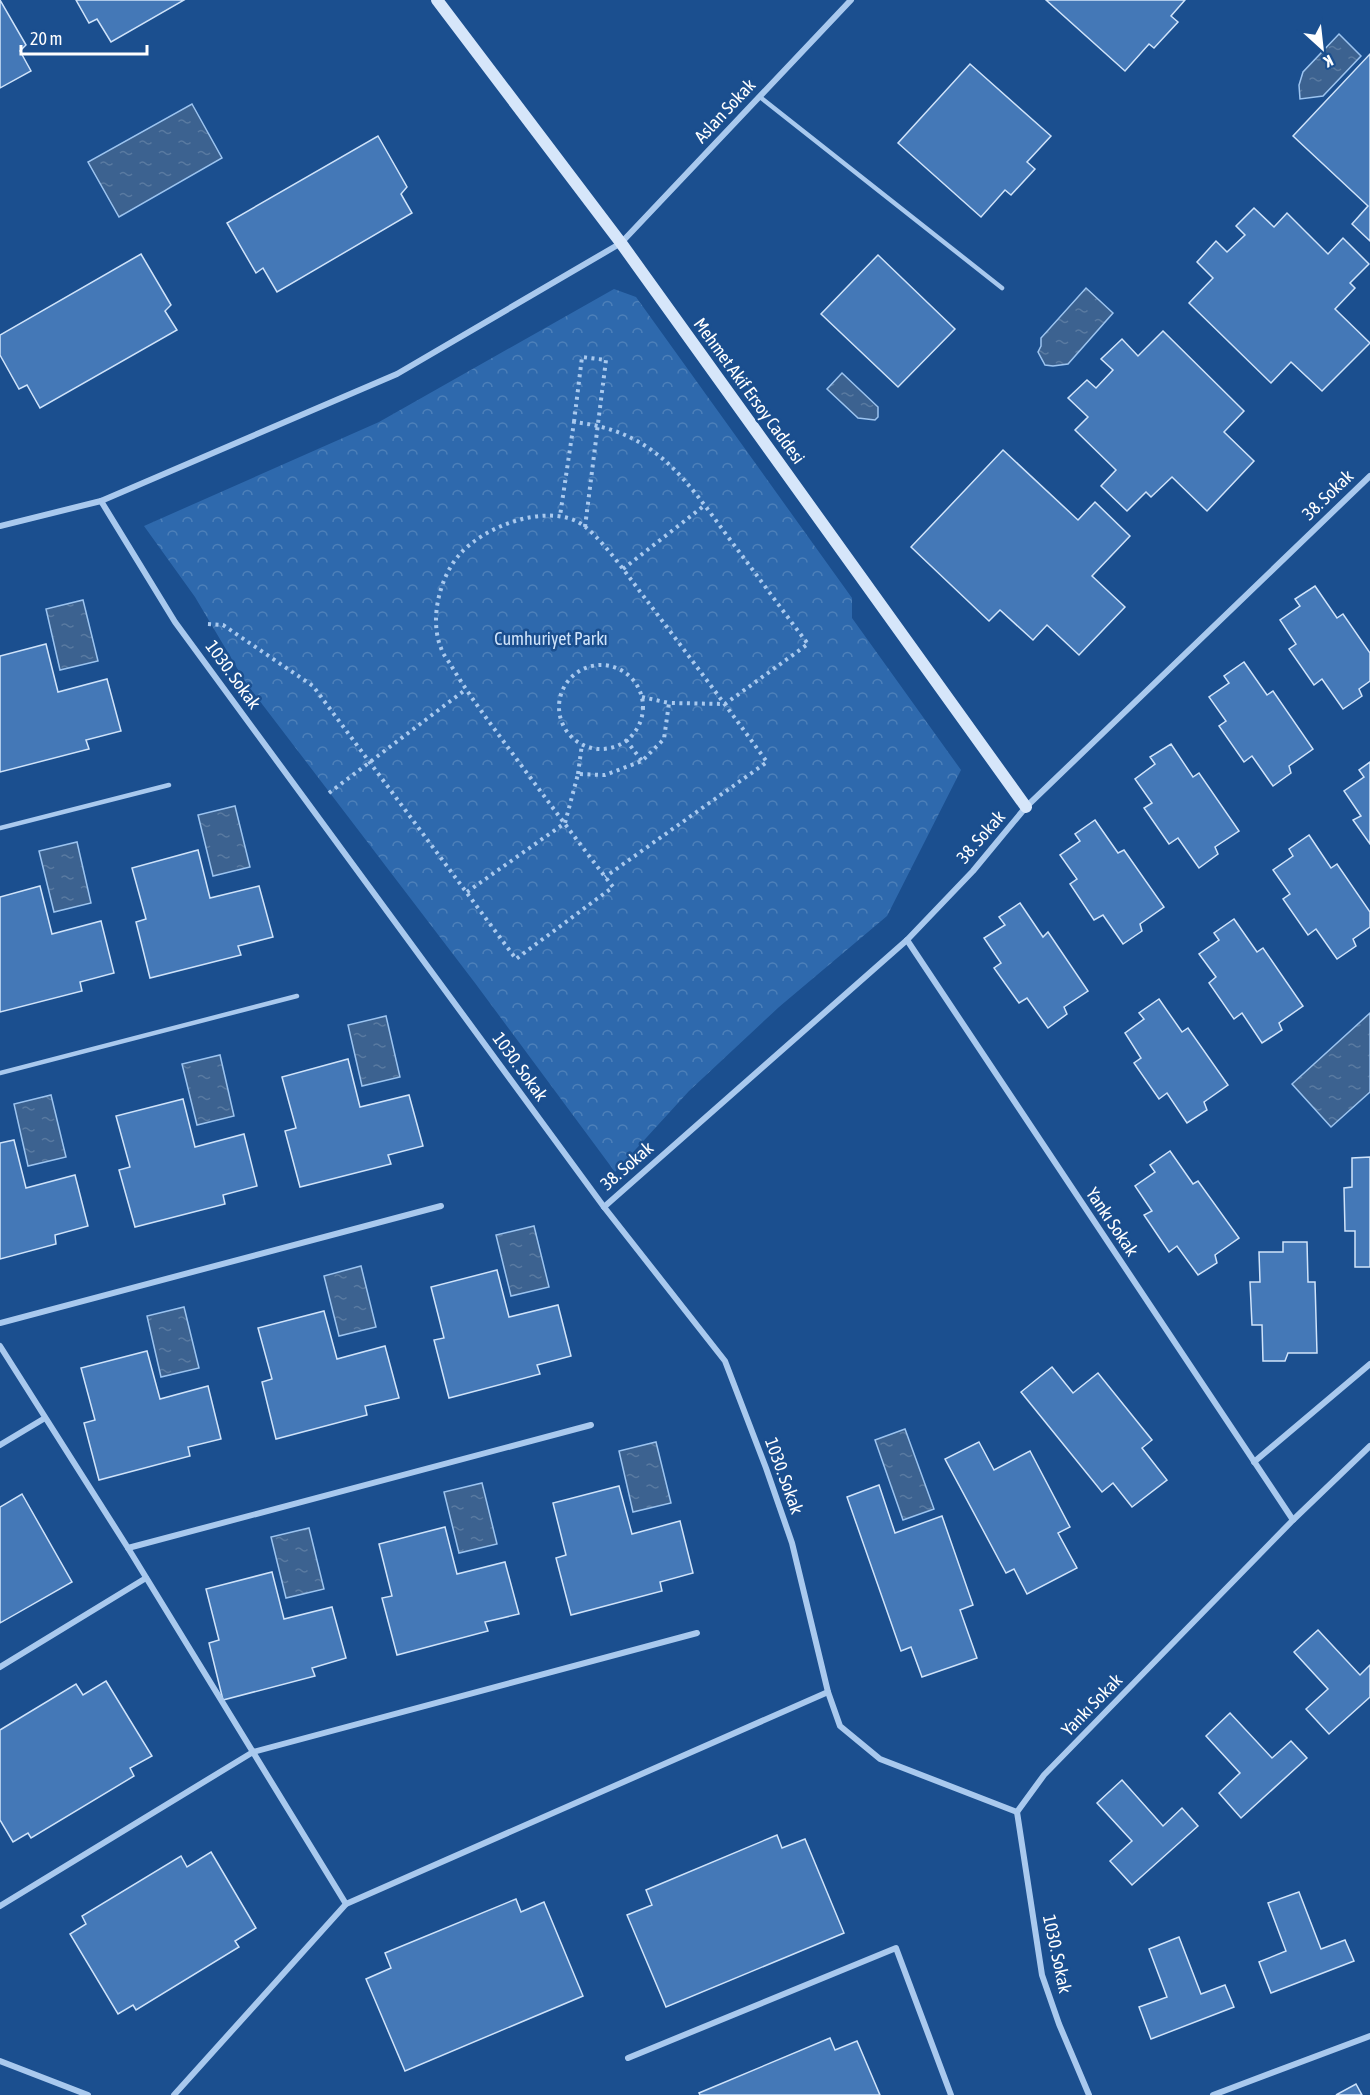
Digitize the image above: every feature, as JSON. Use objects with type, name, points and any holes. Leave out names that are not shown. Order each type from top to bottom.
[{"type":"street","name":"Mehmet Akif Ersoy Caddesi","points":[[437,0],[621,243],[1026,807]]},
{"type":"street","name":"Aslan Sokak","points":[[0,526],[100,501],[397,374],[621,243],[851,0]]},
{"type":"street","name":"38. Sokak","points":[[604,1207],[907,940],[973,871],[1026,807],[1370,476]]},
{"type":"street","name":"1030. Sokak","points":[[100,501],[175,622],[604,1207],[725,1361],[792,1543],[828,1692],[840,1726],[880,1759],[1017,1812],[1042,1975],[1059,2024],[1089,2095]]},
{"type":"street","name":"Yankı Sokak","points":[[907,940],[1293,1520]]},
{"type":"street","points":[[0,1323],[441,1206]]},
{"type":"street","points":[[0,1346],[128,1548],[346,1904]]},
{"type":"street","points":[[1254,1462],[1370,1364]]},
{"type":"street","points":[[0,1445],[45,1418]]},
{"type":"street","points":[[128,1548],[591,1425]]},
{"type":"street","name":"Yankı Sokak","points":[[1017,1812],[1044,1775],[1293,1520],[1370,1446]]},
{"type":"street","points":[[0,1667],[146,1578]]},
{"type":"street","points":[[0,1906],[253,1752],[697,1633]]},
{"type":"street","points":[[174,2095],[346,1904],[828,1692]]},
{"type":"street","points":[[628,2058],[896,1948],[951,2095]]},
{"type":"street","points":[[1213,2095],[1370,2036]]},
{"type":"street","points":[[0,2061],[88,2095]]},
{"type":"lane","points":[[760,97],[1002,288]]},
{"type":"lane","points":[[0,828],[169,785]]},
{"type":"lane","points":[[0,1073],[297,996]]},
{"type":"path","points":[[560,516],[582,357],[606,360],[585,528]]},
{"type":"path","points":[[574,422],[598,425],[635,440],[664,458],[686,480],[808,644],[725,704],[669,703],[642,697]]},
{"type":"path","points":[[623,569],[705,505]]},
{"type":"path","points":[[175,622],[223,625],[313,686],[516,958],[612,887],[465,690],[440,648],[437,629],[439,596],[450,568],[468,545],[494,530],[523,519],[560,516],[578,522],[612,555],[767,762],[605,877]]},
{"type":"path","points":[[596,665],[614,667],[630,676],[638,686],[642,697],[643,709],[635,732],[626,740],[604,748],[593,748],[582,744],[565,728],[559,706],[561,695],[574,675],[596,665]]},
{"type":"path","points":[[310,807],[465,690]]},
{"type":"path","points":[[578,774],[605,775],[642,761],[664,739],[669,703]]},
{"type":"path","points":[[626,740],[642,761]]},
{"type":"path","points":[[467,892],[565,824],[578,774],[582,744]]},
{"type":"green space","name":"Cumhuriyet Parkı","points":[[614,289],[636,297],[852,598],[852,618],[961,770],[887,916],[779,1007],[689,1091],[615,1172],[475,983],[246,683],[195,597],[144,526],[379,422]]},
{"type":"water","points":[[1339,34],[1361,56],[1323,96],[1300,99],[1299,85],[1303,72]]},
{"type":"water","points":[[192,104],[222,158],[119,217],[88,162]]},
{"type":"water","points":[[1086,288],[1113,313],[1068,364],[1045,365],[1038,352],[1041,338]]},
{"type":"water","points":[[842,373],[878,407],[878,417],[875,420],[858,418],[827,389]]},
{"type":"water","points":[[83,600],[98,661],[60,670],[46,609]]},
{"type":"water","points":[[235,806],[250,867],[213,876],[198,815]]},
{"type":"water","points":[[77,842],[91,903],[54,912],[39,851]]},
{"type":"water","points":[[1370,1013],[1370,1092],[1331,1127],[1292,1084]]},
{"type":"water","points":[[386,1016],[400,1077],[362,1086],[348,1025]]},
{"type":"water","points":[[220,1055],[234,1116],[197,1125],[182,1064]]},
{"type":"water","points":[[51,1095],[66,1157],[28,1166],[14,1104]]},
{"type":"water","points":[[534,1226],[549,1287],[511,1296],[496,1235]]},
{"type":"water","points":[[361,1266],[376,1327],[339,1336],[324,1276]]},
{"type":"water","points":[[184,1307],[199,1368],[161,1377],[147,1316]]},
{"type":"water","points":[[905,1429],[934,1509],[903,1520],[875,1440]]},
{"type":"water","points":[[656,1442],[671,1503],[633,1512],[619,1451]]},
{"type":"water","points":[[482,1483],[497,1544],[459,1553],[444,1492]]},
{"type":"water","points":[[309,1528],[324,1589],[286,1598],[271,1537]]},
{"type":"building","points":[[0,0],[26,45],[20,51],[31,71],[0,88]]},
{"type":"building","points":[[76,0],[184,0],[111,42],[97,19],[89,23]]},
{"type":"building","points":[[1046,0],[1185,0],[1171,16],[1178,22],[1154,48],[1149,44],[1125,71]]},
{"type":"building","points":[[1370,54],[1370,241],[1352,224],[1368,206],[1293,136]]},
{"type":"building","points":[[970,64],[1051,136],[1027,162],[1035,169],[1011,195],[1005,190],[981,217],[898,143]]},
{"type":"building","points":[[378,136],[407,187],[401,194],[412,213],[277,292],[263,268],[256,273],[227,223]]},
{"type":"building","points":[[1254,208],[1274,227],[1287,213],[1328,254],[1343,238],[1369,264],[1350,283],[1355,288],[1335,309],[1370,343],[1322,391],[1291,362],[1271,383],[1189,303],[1213,278],[1197,262],[1216,241],[1227,252],[1245,235],[1236,226]]},
{"type":"building","points":[[141,254],[171,305],[165,311],[177,330],[40,408],[27,385],[19,389],[0,355],[0,335]]},
{"type":"building","points":[[878,255],[955,329],[898,387],[821,314]]},
{"type":"building","points":[[1163,331],[1244,411],[1224,432],[1254,461],[1207,511],[1172,477],[1151,497],[1146,492],[1127,511],[1101,486],[1116,470],[1075,430],[1088,417],[1068,398],[1087,380],[1096,388],[1113,370],[1101,359],[1122,339],[1138,356]]},
{"type":"building","points":[[1003,450],[1078,520],[1095,502],[1130,536],[1092,576],[1125,607],[1079,655],[1047,625],[1033,640],[1000,610],[989,621],[911,547]]},
{"type":"building","points":[[1315,586],[1337,618],[1343,614],[1370,653],[1370,681],[1359,689],[1362,696],[1343,709],[1322,679],[1314,685],[1289,649],[1296,644],[1280,620],[1300,606],[1295,599]]},
{"type":"building","points":[[46,644],[58,692],[107,679],[121,731],[86,740],[89,749],[0,772],[0,656]]},
{"type":"building","points":[[1244,662],[1267,695],[1273,691],[1313,749],[1289,766],[1291,773],[1273,786],[1252,756],[1244,762],[1219,726],[1226,721],[1209,697],[1229,683],[1224,676]]},
{"type":"building","points":[[1171,744],[1193,777],[1199,773],[1239,831],[1215,847],[1218,854],[1199,868],[1178,838],[1169,844],[1144,808],[1152,803],[1135,779],[1155,764],[1150,757]]},
{"type":"building","points":[[1370,762],[1370,844],[1353,820],[1361,816],[1344,791],[1364,777],[1359,770]]},
{"type":"building","points":[[1095,820],[1118,853],[1124,850],[1164,907],[1140,924],[1142,931],[1123,944],[1103,915],[1094,920],[1070,884],[1077,879],[1060,855],[1080,841],[1075,834]]},
{"type":"building","points":[[1309,835],[1331,868],[1337,864],[1370,912],[1370,927],[1353,939],[1356,946],[1337,959],[1316,929],[1308,935],[1283,899],[1290,894],[1273,870],[1293,856],[1289,849]]},
{"type":"building","points":[[198,850],[210,898],[259,886],[273,937],[238,946],[241,955],[150,978],[136,922],[146,919],[132,868]]},
{"type":"building","points":[[40,886],[52,934],[101,921],[114,973],[80,982],[82,991],[0,1012],[0,897]]},
{"type":"building","points":[[1020,903],[1043,937],[1048,932],[1088,991],[1064,1007],[1067,1014],[1048,1028],[1027,998],[1019,1003],[994,968],[1001,963],[984,938],[1005,925],[999,917]]},
{"type":"building","points":[[1234,919],[1257,952],[1263,948],[1303,1006],[1279,1023],[1282,1030],[1262,1043],[1242,1013],[1234,1019],[1209,983],[1216,977],[1199,954],[1219,940],[1214,933]]},
{"type":"building","points":[[1159,999],[1182,1032],[1188,1028],[1228,1085],[1204,1102],[1207,1110],[1187,1123],[1167,1093],[1159,1099],[1134,1063],[1141,1058],[1125,1033],[1144,1019],[1139,1013]]},
{"type":"building","points":[[348,1059],[360,1107],[409,1095],[423,1146],[388,1155],[391,1164],[300,1187],[285,1131],[296,1128],[282,1077]]},
{"type":"building","points":[[183,1099],[195,1147],[244,1134],[257,1186],[223,1195],[225,1204],[135,1227],[119,1170],[130,1167],[116,1116]]},
{"type":"building","points":[[14,1140],[26,1188],[75,1175],[88,1226],[55,1235],[56,1244],[0,1259],[0,1143]]},
{"type":"building","points":[[1170,1151],[1193,1184],[1198,1181],[1239,1238],[1215,1255],[1217,1263],[1198,1275],[1177,1246],[1169,1252],[1144,1215],[1152,1211],[1135,1186],[1155,1172],[1150,1165]]},
{"type":"building","points":[[1370,1157],[1370,1267],[1355,1267],[1355,1231],[1345,1231],[1344,1188],[1352,1187],[1352,1158]]},
{"type":"building","points":[[1283,1242],[1307,1242],[1308,1282],[1315,1282],[1317,1353],[1288,1353],[1285,1361],[1263,1361],[1262,1325],[1252,1325],[1250,1282],[1260,1282],[1259,1252],[1283,1252]]},
{"type":"building","points":[[497,1270],[509,1317],[558,1305],[571,1356],[537,1365],[540,1374],[449,1398],[434,1340],[444,1338],[431,1287]]},
{"type":"building","points":[[324,1311],[337,1359],[385,1346],[399,1398],[365,1406],[367,1415],[276,1439],[262,1382],[272,1379],[258,1328]]},
{"type":"building","points":[[147,1351],[160,1399],[208,1386],[221,1439],[188,1447],[190,1456],[99,1480],[84,1423],[95,1420],[81,1368]]},
{"type":"building","points":[[1052,1367],[1073,1393],[1098,1373],[1152,1440],[1142,1448],[1167,1480],[1132,1507],[1113,1483],[1102,1492],[1021,1392]]},
{"type":"building","points":[[979,1442],[994,1470],[1030,1451],[1070,1527],[1058,1533],[1077,1568],[1027,1594],[1014,1569],[1006,1573],[945,1459]]},
{"type":"building","points":[[879,1485],[895,1533],[942,1516],[973,1605],[960,1610],[977,1658],[922,1677],[911,1647],[901,1651],[847,1497]]},
{"type":"building","points":[[619,1486],[632,1534],[680,1521],[693,1573],[660,1582],[662,1591],[571,1615],[556,1558],[566,1555],[553,1503]]},
{"type":"building","points":[[22,1494],[72,1582],[0,1623],[0,1507]]},
{"type":"building","points":[[445,1527],[457,1574],[505,1562],[519,1614],[485,1622],[488,1631],[397,1655],[382,1598],[392,1596],[379,1544]]},
{"type":"building","points":[[272,1572],[284,1619],[332,1607],[346,1658],[312,1668],[315,1676],[223,1700],[209,1643],[219,1640],[206,1589]]},
{"type":"building","points":[[1318,1630],[1360,1675],[1370,1665],[1370,1697],[1329,1734],[1306,1709],[1328,1689],[1294,1652]]},
{"type":"building","points":[[106,1681],[152,1756],[130,1768],[134,1776],[31,1838],[28,1833],[13,1842],[0,1820],[0,1730],[76,1684],[83,1695]]},
{"type":"building","points":[[1230,1713],[1272,1758],[1291,1741],[1307,1758],[1241,1818],[1219,1793],[1240,1773],[1206,1736]]},
{"type":"building","points":[[1122,1780],[1163,1826],[1182,1808],[1198,1826],[1132,1885],[1110,1861],[1132,1841],[1097,1803]]},
{"type":"building","points":[[777,1835],[782,1848],[805,1839],[844,1933],[666,2007],[627,1915],[652,1905],[646,1890]]},
{"type":"building","points":[[211,1852],[256,1928],[235,1941],[239,1947],[136,2010],[133,2005],[118,2014],[70,1934],[86,1924],[82,1916],[181,1856],[187,1867]]},
{"type":"building","points":[[1299,1892],[1321,1949],[1345,1940],[1354,1961],[1271,1993],[1259,1962],[1286,1951],[1268,1903]]},
{"type":"building","points":[[516,1899],[521,1912],[544,1902],[583,1996],[405,2071],[366,1979],[391,1968],[385,1953]]},
{"type":"building","points":[[1179,1937],[1201,1994],[1225,1985],[1234,2007],[1151,2039],[1139,2007],[1167,1997],[1149,1949]]},
{"type":"building","points":[[830,2038],[835,2050],[857,2041],[880,2095],[700,2095],[699,2093]]},
{"type":"building","points":[[1356,2084],[1362,2095],[1336,2095]]}]
